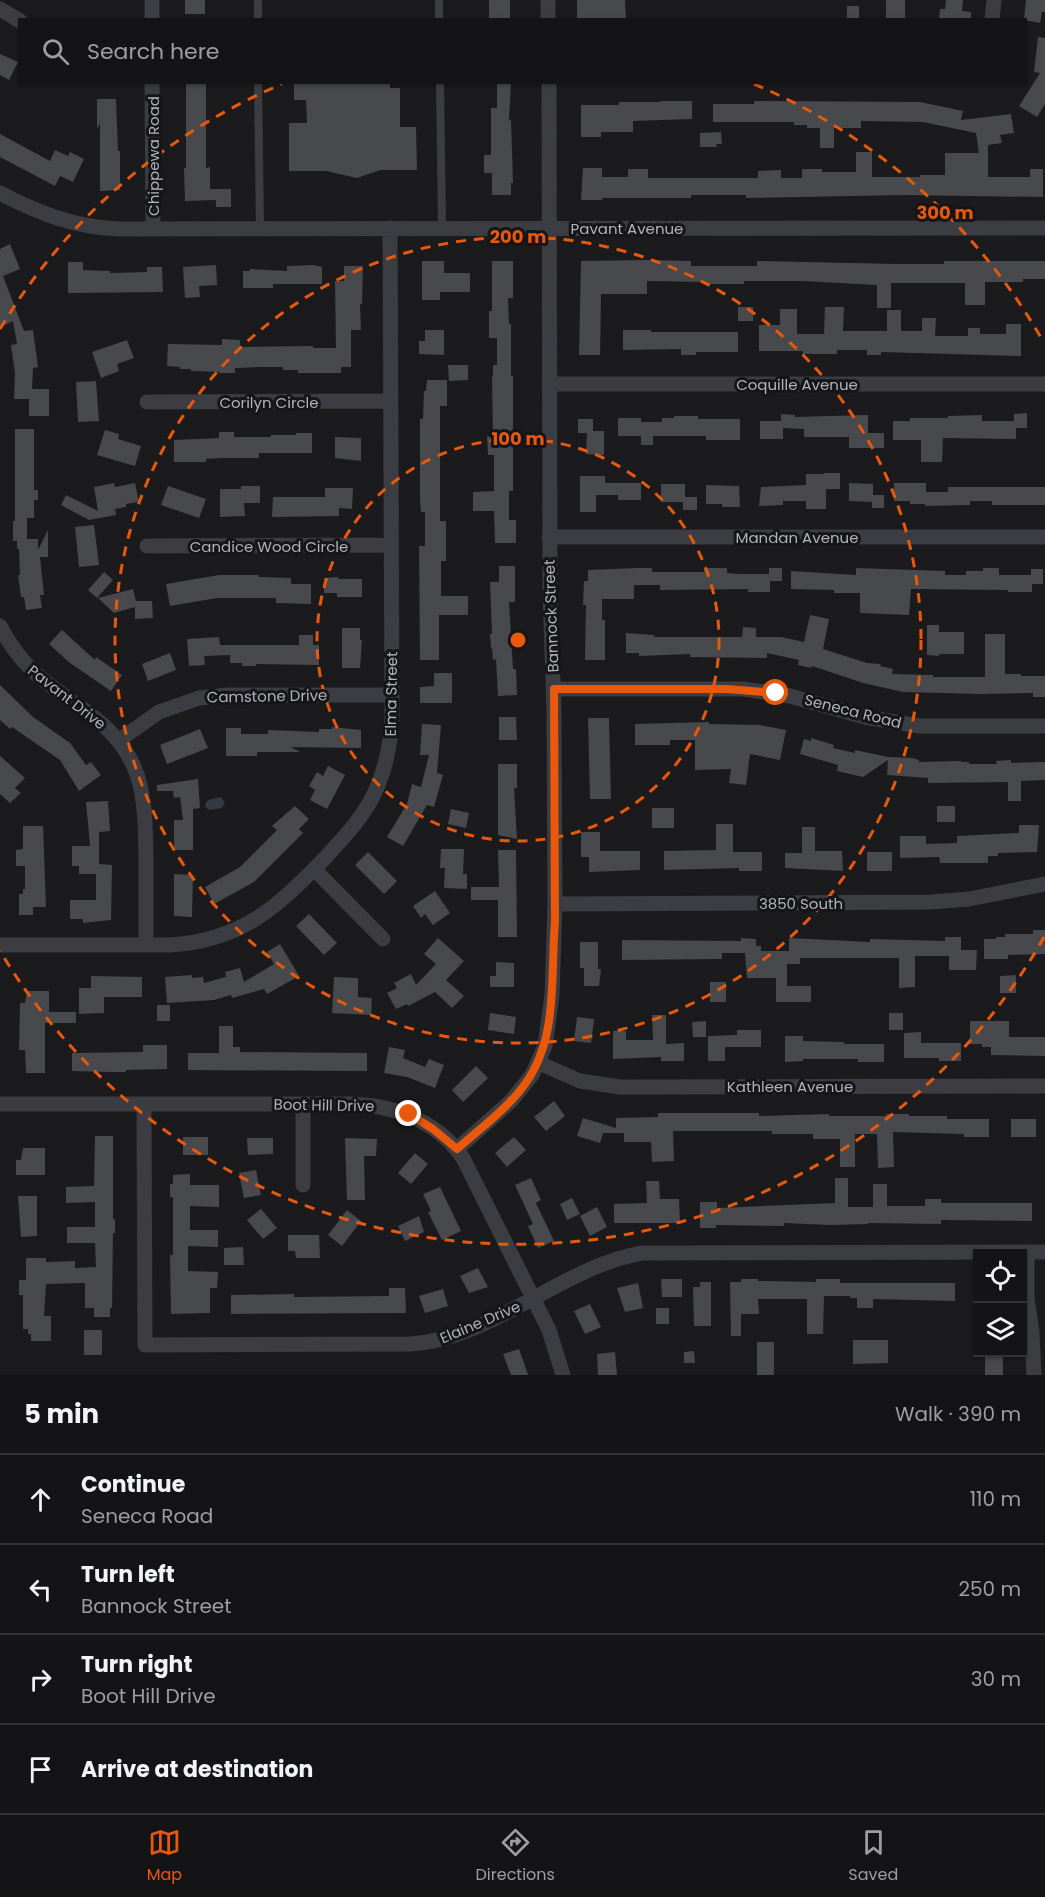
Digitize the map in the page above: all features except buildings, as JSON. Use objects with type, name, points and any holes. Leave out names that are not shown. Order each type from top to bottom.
[{"type":"street","points":[[152,0],[152,18]]},
{"type":"street","points":[[548,0],[548,18]]},
{"type":"street","points":[[992,18],[994,0]]},
{"type":"street","points":[[0,9],[18,20]]},
{"type":"street","name":"Chippewa Road","points":[[152,84],[153,229]]},
{"type":"street","name":"Bannock Street","points":[[457,1149],[511,1101],[526,1084],[539,1063],[545,1046],[550,1016],[555,904],[554,689],[549,537],[549,84]]},
{"type":"street","name":"Pavant Avenue","points":[[0,193],[29,208],[70,222],[100,228],[1045,228]]},
{"type":"street","name":"Elma Street","points":[[0,945],[195,943],[236,930],[271,909],[314,869],[355,825],[376,790],[388,752],[392,695],[390,228]]},
{"type":"street","name":"Coquille Avenue","points":[[549,384],[1045,384]]},
{"type":"street","name":"Corilyn Circle","points":[[147,402],[391,401]]},
{"type":"street","name":"Mandan Avenue","points":[[549,537],[1045,537]]},
{"type":"street","name":"Candice Wood Circle","points":[[147,546],[391,546]]},
{"type":"street","name":"Pavant Drive","points":[[0,626],[18,656],[33,672],[105,726],[118,741],[137,771],[144,795],[146,817],[146,945]]},
{"type":"street","name":"Seneca Road","points":[[554,689],[743,689],[790,696],[865,717],[919,726],[1045,726]]},
{"type":"street","name":"Camstone Drive","points":[[118,741],[159,712],[199,698],[229,695],[392,695]]},
{"type":"street","points":[[314,869],[382,939]]},
{"type":"street","name":"3850 South","points":[[555,904],[931,902],[969,898],[1045,884]]},
{"type":"street","name":"Kathleen Avenue","points":[[539,1063],[580,1081],[613,1086],[1045,1086]]},
{"type":"street","name":"Boot Hill Drive","points":[[0,1104],[365,1104],[395,1109],[421,1121],[457,1149],[534,1298],[556,1347],[563,1375]]},
{"type":"street","name":"Elaine Drive","points":[[144,1104],[145,1345],[431,1342],[464,1332],[612,1260],[642,1253],[973,1252]]},
{"type":"street","points":[[303,1104],[303,1185]]},
{"type":"street","name":"Elaine Drive","points":[[1027,1252],[1045,1252]]},
{"type":"street","points":[[1027,1298],[1033,1343],[1034,1375]]},
{"type":"lane","points":[[258,0],[258,18]]},
{"type":"lane","points":[[439,0],[439,18]]},
{"type":"lane","points":[[258,84],[260,229]]},
{"type":"lane","points":[[440,84],[442,228]]},
{"type":"shaded area","points":[[221,797],[225,802],[222,808],[210,810],[206,808],[205,804],[208,800]]},
{"type":"route","points":[[409,1114],[433,1129],[457,1149],[519,1093],[539,1063],[545,1046],[552,995],[555,921],[554,689],[727,689],[776,693]]}]
